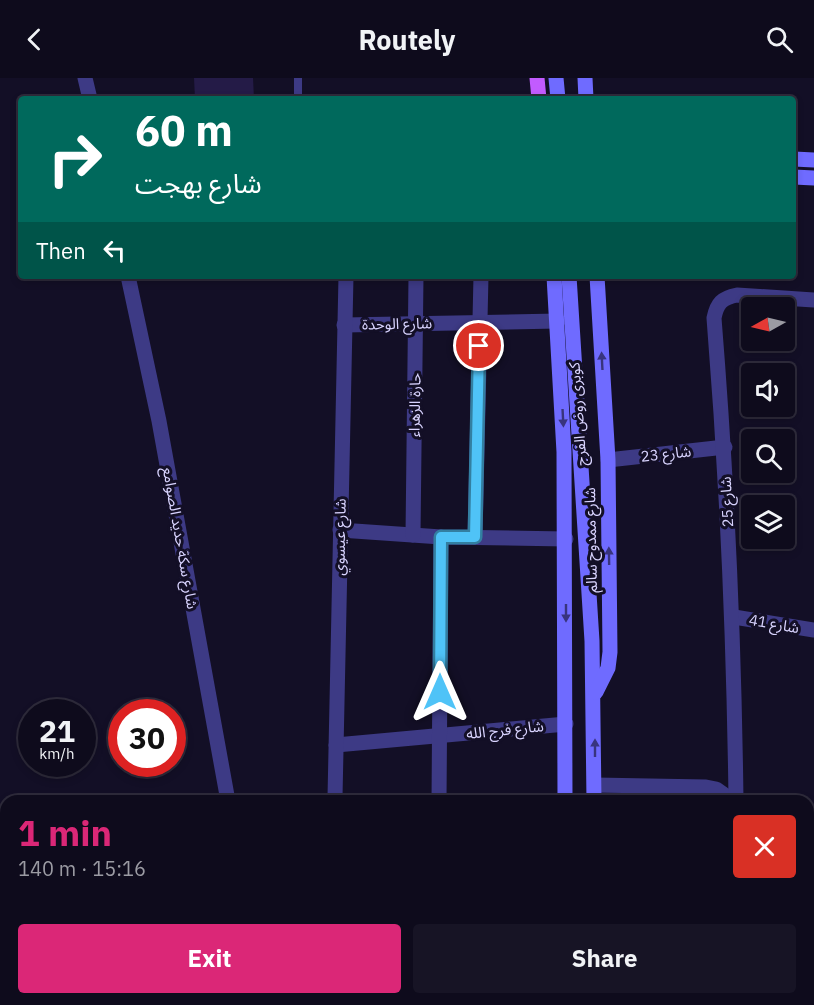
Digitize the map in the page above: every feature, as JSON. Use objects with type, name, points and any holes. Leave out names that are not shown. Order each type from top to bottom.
[{"type":"main road","points":[[537,78],[539,96]]},
{"type":"main road","points":[[556,78],[558,96]]},
{"type":"main road","points":[[585,78],[586,96]]},
{"type":"main road","points":[[796,159],[814,160]]},
{"type":"main road","points":[[796,177],[814,178]]},
{"type":"main road","name":"شارع ممدوح سالم","points":[[554,279],[558,321],[566,539],[565,795]]},
{"type":"main road","name":"كوبرى روض الفرج","points":[[569,279],[594,695]]},
{"type":"main road","name":"شارع ممدوح سالم","points":[[594,795],[594,695],[608,668],[610,652],[608,460],[597,279]]},
{"type":"street","points":[[85,78],[89,96]]},
{"type":"street","name":"شارع سكة حديد الصوامع","points":[[129,279],[159,421],[227,795]]},
{"type":"street","name":"شارع عيسوي","points":[[335,795],[346,279]]},
{"type":"street","name":"حارة الزهراء","points":[[413,535],[417,279]]},
{"type":"street","points":[[475,537],[481,279]]},
{"type":"street","name":"شارع 25","points":[[735,795],[734,617],[714,318],[717,306],[725,297],[737,295],[814,300]]},
{"type":"street","name":"شارع الوحدة","points":[[344,325],[558,321]]},
{"type":"street","name":"شارع 23","points":[[608,460],[724,447]]},
{"type":"street","points":[[340,530],[441,537],[566,539]]},
{"type":"street","points":[[439,795],[441,537]]},
{"type":"street","name":"شارع 41","points":[[734,617],[814,630]]},
{"type":"street","name":"شارع فرج الله","points":[[336,745],[566,724]]},
{"type":"street","points":[[595,785],[706,787],[716,789],[726,795]]},
{"type":"lane","points":[[298,78],[298,96]]},
{"type":"building","points":[[194,78],[253,78],[254,96],[195,96]]},
{"type":"route","points":[[440,692],[441,537],[475,537],[479,346]]}]
